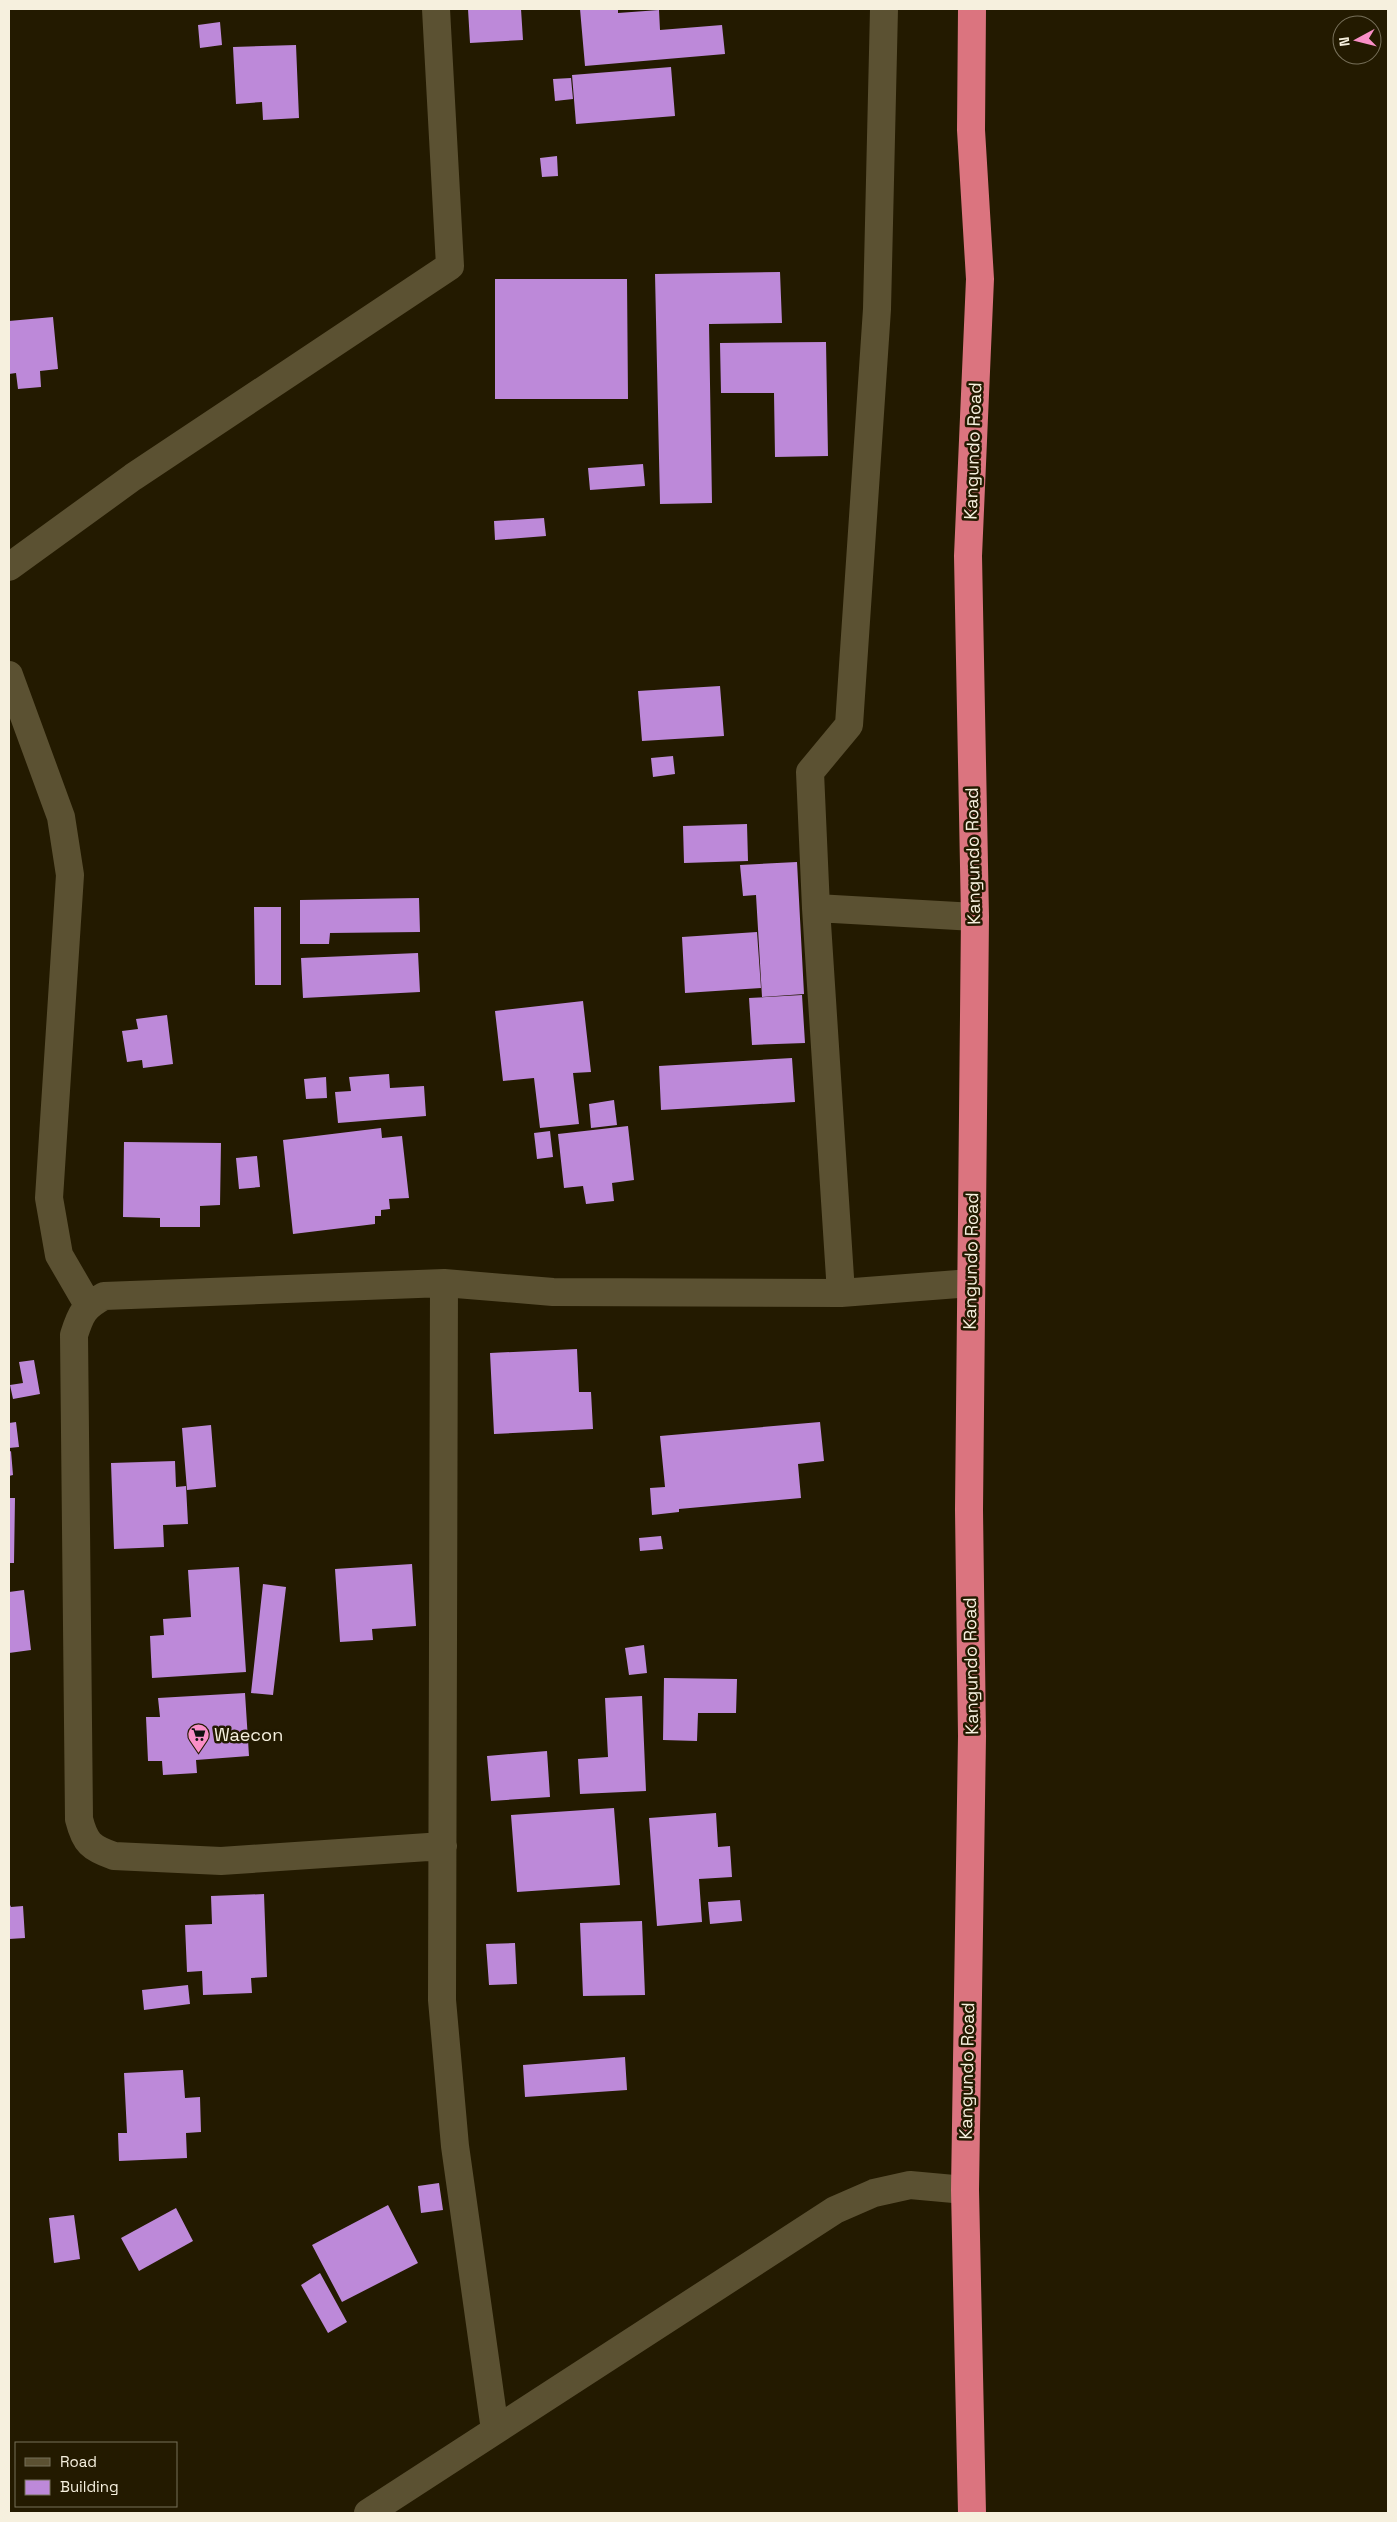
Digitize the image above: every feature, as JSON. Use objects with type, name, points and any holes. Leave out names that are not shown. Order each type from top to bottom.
[{"type":"highway","name":"Kangundo Road","points":[[972,9],[971,130],[980,279],[968,556],[974,917],[969,1510],[972,1736],[965,2190],[972,2513]]},
{"type":"street","points":[[9,567],[132,477],[450,266],[436,9]]},
{"type":"street","points":[[841,1293],[816,908],[810,772],[849,724],[876,309],[884,9]]},
{"type":"street","points":[[9,675],[61,817],[70,875],[49,1198],[59,1255],[88,1305]]},
{"type":"street","points":[[816,908],[974,917]]},
{"type":"street","points":[[444,1282],[442,2000],[455,2146],[495,2430]]},
{"type":"street","points":[[443,1846],[221,1861],[114,1856],[97,1850],[83,1837],[79,1819],[74,1334],[79,1317],[88,1305],[104,1296],[444,1282],[553,1292],[841,1293],[971,1283]]},
{"type":"street","points":[[368,2513],[835,2210],[874,2193],[910,2184],[965,2190]]},
{"type":"building","points":[[468,9],[521,9],[523,40],[470,43]]},
{"type":"building","points":[[580,9],[618,9],[618,13],[659,10],[660,30],[722,25],[725,54],[585,66]]},
{"type":"building","points":[[220,22],[222,45],[200,48],[198,25]]},
{"type":"building","points":[[296,45],[299,118],[263,120],[262,102],[236,104],[233,47]]},
{"type":"building","points":[[671,67],[675,116],[576,124],[572,75]]},
{"type":"building","points":[[571,78],[573,99],[555,101],[553,79]]},
{"type":"building","points":[[557,156],[558,176],[542,177],[540,158]]},
{"type":"building","points":[[780,272],[782,323],[709,324],[712,503],[660,504],[655,274]]},
{"type":"building","points":[[495,279],[627,279],[628,399],[495,399]]},
{"type":"building","points":[[53,317],[58,369],[40,371],[41,387],[18,389],[16,373],[9,374],[9,321]]},
{"type":"building","points":[[826,342],[828,456],[775,457],[774,393],[721,393],[720,343]]},
{"type":"building","points":[[643,464],[645,486],[590,490],[588,468]]},
{"type":"building","points":[[544,518],[546,536],[495,540],[494,521]]},
{"type":"building","points":[[720,686],[724,736],[642,741],[638,691]]},
{"type":"building","points":[[673,756],[675,774],[653,777],[651,758]]},
{"type":"building","points":[[747,824],[748,861],[684,863],[683,826]]},
{"type":"building","points":[[797,862],[804,994],[762,997],[756,895],[743,896],[740,865]]},
{"type":"building","points":[[419,898],[420,932],[330,933],[329,944],[300,944],[300,900]]},
{"type":"building","points":[[254,907],[281,907],[281,985],[255,985]]},
{"type":"building","points":[[757,932],[761,988],[685,993],[682,937]]},
{"type":"building","points":[[418,953],[420,992],[303,998],[301,958]]},
{"type":"building","points":[[802,995],[805,1043],[752,1045],[749,998]]},
{"type":"building","points":[[583,1001],[591,1072],[573,1073],[579,1124],[540,1128],[534,1078],[503,1081],[495,1011]]},
{"type":"building","points":[[167,1015],[173,1064],[143,1068],[142,1060],[127,1062],[122,1031],[138,1029],[136,1019]]},
{"type":"building","points":[[792,1058],[795,1102],[661,1110],[659,1066]]},
{"type":"building","points":[[389,1074],[390,1088],[424,1086],[426,1116],[338,1123],[335,1092],[351,1091],[349,1077]]},
{"type":"building","points":[[326,1077],[327,1098],[306,1099],[304,1079]]},
{"type":"building","points":[[614,1100],[617,1125],[591,1128],[589,1104]]},
{"type":"building","points":[[628,1126],[634,1180],[612,1183],[614,1201],[586,1204],[583,1186],[564,1188],[558,1134]]},
{"type":"building","points":[[381,1128],[382,1138],[402,1136],[409,1198],[389,1199],[390,1209],[381,1210],[381,1216],[375,1216],[375,1224],[293,1234],[283,1140]]},
{"type":"building","points":[[550,1131],[553,1157],[537,1159],[534,1133]]},
{"type":"building","points":[[124,1142],[221,1143],[220,1205],[200,1206],[200,1227],[160,1227],[160,1218],[123,1217]]},
{"type":"building","points":[[257,1156],[260,1187],[239,1189],[236,1158]]},
{"type":"building","points":[[577,1349],[579,1392],[591,1392],[593,1429],[494,1434],[490,1353]]},
{"type":"building","points":[[34,1360],[40,1394],[13,1399],[10,1385],[23,1383],[19,1362]]},
{"type":"building","points":[[16,1422],[19,1447],[9,1448],[9,1423]]},
{"type":"building","points":[[820,1422],[824,1461],[798,1464],[801,1498],[679,1509],[679,1512],[652,1515],[650,1488],[665,1487],[660,1436]]},
{"type":"building","points":[[211,1425],[216,1487],[187,1490],[182,1428]]},
{"type":"building","points":[[11,1451],[13,1475],[9,1476],[9,1452]]},
{"type":"building","points":[[175,1461],[176,1487],[186,1486],[188,1524],[163,1525],[164,1547],[114,1549],[111,1463]]},
{"type":"building","points":[[9,1498],[15,1498],[14,1563],[9,1563]]},
{"type":"building","points":[[661,1536],[663,1549],[640,1551],[639,1538]]},
{"type":"building","points":[[412,1564],[416,1626],[372,1629],[373,1640],[340,1642],[335,1569]]},
{"type":"building","points":[[239,1567],[246,1672],[152,1678],[150,1636],[164,1635],[163,1619],[191,1617],[188,1570]]},
{"type":"building","points":[[263,1584],[286,1587],[273,1695],[251,1693]]},
{"type":"building","points":[[24,1590],[31,1650],[9,1653],[9,1592]]},
{"type":"building","points":[[644,1645],[647,1673],[629,1675],[625,1648]]},
{"type":"building","points":[[664,1678],[737,1679],[736,1713],[698,1713],[697,1741],[663,1740]]},
{"type":"building","points":[[245,1693],[249,1756],[196,1760],[197,1773],[163,1775],[162,1761],[148,1761],[146,1717],[160,1717],[158,1698]]},
{"type":"building","points":[[642,1696],[646,1791],[580,1794],[578,1759],[608,1757],[605,1698]]},
{"type":"building","points":[[547,1751],[550,1797],[491,1801],[487,1756]]},
{"type":"building","points":[[614,1808],[620,1885],[517,1892],[511,1815]]},
{"type":"building","points":[[716,1813],[718,1847],[730,1846],[732,1877],[699,1879],[702,1922],[657,1926],[649,1818]]},
{"type":"building","points":[[264,1894],[267,1977],[251,1978],[252,1993],[203,1995],[202,1971],[187,1972],[185,1925],[212,1924],[211,1896]]},
{"type":"building","points":[[740,1900],[742,1921],[710,1924],[708,1902]]},
{"type":"building","points":[[9,1903],[11,1907],[23,1906],[25,1938],[9,1939]]},
{"type":"building","points":[[642,1921],[645,1995],[583,1996],[580,1923]]},
{"type":"building","points":[[515,1943],[517,1984],[489,1985],[486,1944]]},
{"type":"building","points":[[188,1985],[190,2004],[144,2010],[142,1990]]},
{"type":"building","points":[[625,2057],[627,2090],[525,2097],[523,2065]]},
{"type":"building","points":[[183,2070],[185,2098],[200,2097],[201,2132],[186,2133],[187,2158],[119,2161],[118,2133],[127,2133],[124,2073]]},
{"type":"building","points":[[439,2183],[443,2210],[421,2213],[418,2186]]},
{"type":"building","points":[[388,2205],[418,2263],[342,2302],[312,2245]]},
{"type":"building","points":[[176,2208],[193,2241],[139,2271],[121,2238]]},
{"type":"building","points":[[74,2215],[80,2259],[54,2263],[49,2218]]},
{"type":"building","points":[[320,2273],[347,2322],[328,2333],[301,2285]]},
{"type":"place","name":"Waecon","points":[[198,1754]]}]
